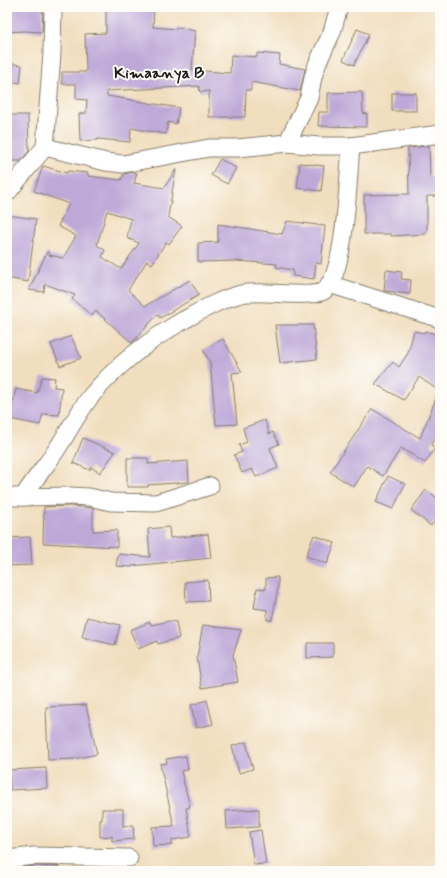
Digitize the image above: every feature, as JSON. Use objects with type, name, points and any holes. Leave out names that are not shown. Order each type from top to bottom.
[{"type":"street","points":[[7,193],[45,147],[52,53],[53,7]]},
{"type":"street","points":[[287,143],[309,98],[313,77],[318,62],[332,32],[339,7]]},
{"type":"street","points":[[45,147],[106,162],[123,164],[209,148],[238,148],[287,143],[318,146],[351,146],[440,134]]},
{"type":"street","points":[[15,497],[91,396],[136,351],[150,341],[191,316],[234,296],[249,292],[312,295],[325,290],[333,278],[347,212],[351,146]]},
{"type":"street","points":[[329,284],[440,319]]},
{"type":"street","points":[[15,497],[82,496],[111,502],[156,503],[210,486]]},
{"type":"street","points":[[7,859],[35,856],[129,858]]},
{"type":"building","points":[[8,7],[43,7],[42,32],[7,32]]},
{"type":"building","points":[[106,7],[154,7],[153,27],[177,29],[178,27],[195,31],[192,70],[230,73],[231,55],[257,57],[257,53],[280,55],[279,64],[305,69],[300,91],[251,82],[251,90],[246,90],[245,117],[209,117],[209,91],[200,92],[199,86],[107,91],[107,96],[179,108],[176,124],[168,122],[166,134],[131,128],[130,142],[98,139],[80,141],[79,114],[86,113],[87,100],[76,99],[76,84],[62,84],[62,72],[86,72],[85,34],[106,33]]},
{"type":"building","points":[[357,29],[369,34],[354,65],[343,60]]},
{"type":"building","points":[[7,63],[22,65],[20,83],[7,81]]},
{"type":"building","points":[[362,92],[363,113],[367,114],[367,127],[318,126],[319,112],[328,112],[328,93]]},
{"type":"building","points":[[392,93],[416,93],[416,111],[392,111]]},
{"type":"building","points":[[7,115],[28,115],[29,151],[21,161],[7,161]]},
{"type":"building","points":[[429,146],[430,178],[440,177],[440,196],[427,196],[427,232],[425,232],[425,234],[391,236],[391,234],[364,234],[364,195],[409,194],[408,148]]},
{"type":"building","points":[[220,159],[236,168],[227,184],[211,175]]},
{"type":"building","points":[[300,163],[324,166],[321,191],[297,188]]},
{"type":"building","points":[[43,166],[67,173],[68,171],[88,173],[88,176],[121,180],[124,174],[134,172],[137,173],[134,183],[164,188],[176,169],[168,217],[182,226],[169,244],[166,242],[152,264],[147,261],[128,290],[145,306],[190,280],[199,295],[160,318],[158,314],[132,343],[96,311],[92,316],[72,299],[75,295],[45,284],[44,292],[29,290],[47,252],[49,252],[49,255],[63,258],[76,236],[58,226],[69,204],[34,191]],"holes":[[[107,211],[131,219],[127,238],[139,243],[121,269],[102,257],[105,250],[97,245]]]},
{"type":"building","points":[[7,215],[36,219],[28,282],[7,278]]},
{"type":"building","points":[[287,221],[325,226],[321,264],[316,263],[314,279],[293,276],[293,270],[276,267],[277,264],[236,261],[198,262],[198,243],[218,242],[218,224],[282,234]]},
{"type":"building","points":[[386,270],[402,272],[401,279],[411,280],[410,294],[384,291]]},
{"type":"building","points":[[275,325],[313,325],[317,359],[280,363]]},
{"type":"building","points":[[414,331],[424,333],[425,331],[440,335],[440,427],[431,445],[435,448],[425,463],[401,448],[383,476],[367,466],[354,487],[330,472],[372,409],[420,438],[439,391],[419,377],[404,400],[375,384],[393,362],[399,367],[408,353]]},
{"type":"building","points":[[71,336],[81,358],[60,366],[51,344]]},
{"type":"building","points":[[223,339],[242,372],[232,373],[237,424],[216,425],[210,362],[203,350]]},
{"type":"building","points":[[42,377],[55,378],[54,387],[62,388],[59,415],[43,414],[40,425],[9,419],[16,389],[37,393]]},
{"type":"building","points":[[265,420],[269,434],[273,432],[279,444],[270,448],[278,468],[256,477],[252,469],[242,473],[234,455],[242,452],[239,445],[247,442],[243,428]]},
{"type":"building","points":[[83,438],[115,452],[100,473],[91,467],[90,470],[73,463]]},
{"type":"building","points":[[127,458],[148,458],[148,464],[188,461],[189,482],[148,485],[148,487],[127,487]]},
{"type":"building","points":[[388,476],[405,484],[393,509],[376,502]]},
{"type":"building","points":[[426,490],[440,500],[440,514],[431,526],[411,510]]},
{"type":"building","points":[[69,506],[93,508],[93,531],[117,530],[117,547],[43,543],[44,507]]},
{"type":"building","points":[[169,527],[170,538],[208,534],[211,558],[132,567],[116,566],[118,554],[150,557],[148,529]]},
{"type":"building","points":[[314,535],[335,543],[327,564],[306,556]]},
{"type":"building","points":[[30,537],[32,565],[7,566],[7,538]]},
{"type":"building","points":[[278,577],[278,588],[272,620],[267,620],[267,610],[254,608],[257,588],[266,589],[266,578]]},
{"type":"building","points":[[208,580],[209,601],[186,602],[185,582]]},
{"type":"building","points":[[87,617],[120,625],[115,645],[82,637]]},
{"type":"building","points":[[169,621],[176,622],[179,638],[158,644],[157,641],[138,649],[130,630],[150,622],[151,625]]},
{"type":"building","points":[[203,625],[241,630],[233,655],[238,682],[202,688],[197,657]]},
{"type":"building","points":[[307,643],[333,643],[333,657],[307,658]]},
{"type":"building","points":[[207,700],[213,724],[196,728],[191,705]]},
{"type":"building","points":[[86,705],[97,754],[74,759],[48,760],[46,707]]},
{"type":"building","points":[[246,742],[253,769],[239,773],[232,746]]},
{"type":"building","points":[[186,756],[188,770],[181,771],[190,807],[186,808],[191,837],[172,840],[172,845],[153,846],[152,827],[174,826],[160,764],[167,763],[166,759]]},
{"type":"building","points":[[46,768],[47,788],[10,790],[9,770]]},
{"type":"building","points":[[102,809],[123,809],[123,826],[133,825],[134,839],[112,841],[112,836],[100,837],[100,820],[102,820]]},
{"type":"building","points":[[259,809],[259,827],[227,829],[226,811]]},
{"type":"building","points":[[261,830],[266,864],[254,865],[249,832]]},
{"type":"building","points":[[35,866],[59,867],[59,871],[15,871],[15,868]]},
{"type":"district","name":"Kimaanya B","points":[[159,73]]}]
